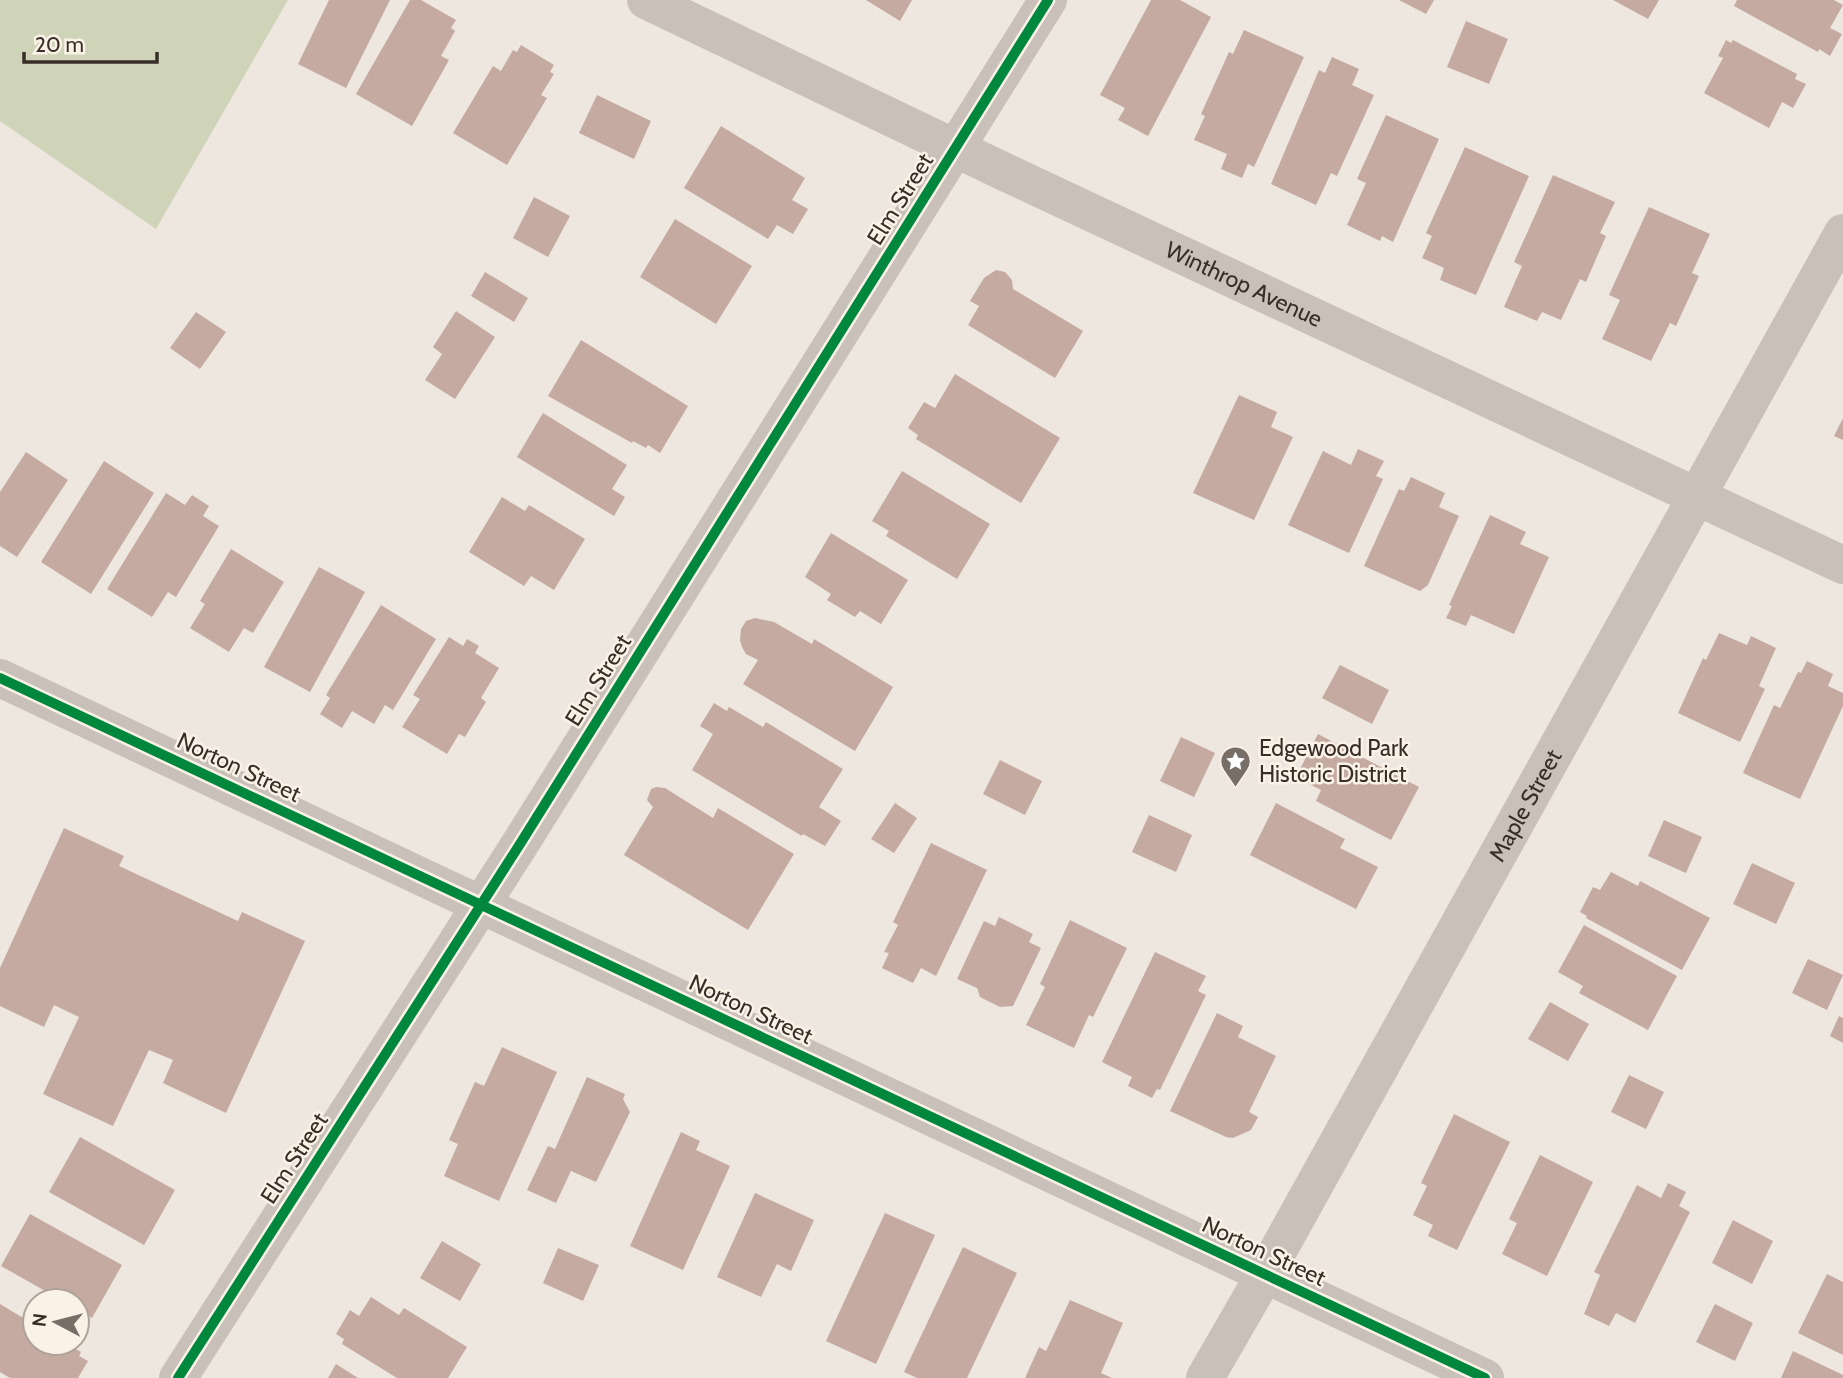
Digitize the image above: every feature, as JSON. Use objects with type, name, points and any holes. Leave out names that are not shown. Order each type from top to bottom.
[{"type":"street","name":"Winthrop Avenue","points":[[646,0],[956,149],[1843,565]]},
{"type":"street","name":"Elm Street","points":[[178,1378],[481,905],[1048,0]]},
{"type":"street","name":"Maple Street","points":[[1205,1378],[1843,233]]},
{"type":"street","name":"Norton Street","points":[[0,678],[1485,1378]]},
{"type":"green space","points":[[0,0],[288,0],[156,229],[0,121]]},
{"type":"building","points":[[329,0],[390,0],[346,88],[298,64]]},
{"type":"building","points":[[410,0],[421,0],[456,20],[451,28],[455,31],[441,56],[449,60],[412,126],[356,94]]},
{"type":"building","points":[[866,0],[912,0],[900,21]]},
{"type":"building","points":[[1151,0],[1180,0],[1211,17],[1148,136],[1118,120],[1125,108],[1100,95]]},
{"type":"building","points":[[1399,0],[1434,0],[1426,14]]},
{"type":"building","points":[[1613,0],[1659,0],[1648,19]]},
{"type":"building","points":[[1737,0],[1834,0],[1843,5],[1830,28],[1842,34],[1830,56],[1734,6]]},
{"type":"building","points":[[1466,21],[1508,39],[1489,84],[1447,67]]},
{"type":"building","points":[[1244,30],[1304,57],[1254,167],[1248,164],[1242,178],[1221,169],[1227,154],[1194,140],[1205,116],[1201,114],[1229,52],[1233,54]]},
{"type":"building","points":[[1726,40],[1731,43],[1733,40],[1797,74],[1795,79],[1806,84],[1793,108],[1782,102],[1769,128],[1704,93],[1723,58],[1718,56]]},
{"type":"building","points":[[521,45],[554,65],[550,72],[554,74],[541,95],[547,98],[507,165],[453,133],[493,66],[501,71],[513,50],[517,52]]},
{"type":"building","points":[[1332,57],[1359,69],[1352,85],[1374,95],[1337,176],[1331,173],[1316,205],[1271,184],[1319,70],[1325,73]]},
{"type":"building","points":[[597,95],[651,121],[634,159],[579,133]]},
{"type":"building","points":[[1386,115],[1439,139],[1393,242],[1382,236],[1380,241],[1347,225],[1366,183],[1357,179]]},
{"type":"building","points":[[721,126],[805,178],[792,200],[808,209],[793,234],[777,225],[768,239],[684,188]]},
{"type":"building","points":[[1465,147],[1529,176],[1476,295],[1440,280],[1444,268],[1422,258],[1432,236],[1426,233]]},
{"type":"building","points":[[1553,175],[1615,202],[1600,233],[1606,236],[1586,282],[1580,279],[1561,320],[1542,312],[1537,321],[1504,307],[1522,266],[1514,262]]},
{"type":"building","points":[[534,197],[570,216],[548,257],[513,238]]},
{"type":"building","points":[[1649,207],[1710,234],[1692,273],[1699,276],[1676,326],[1670,323],[1651,361],[1602,339],[1620,300],[1609,295]]},
{"type":"building","points":[[675,219],[752,266],[716,324],[640,277]]},
{"type":"building","points":[[996,270],[1005,272],[1012,280],[1013,289],[1083,331],[1055,378],[968,325],[979,306],[970,301],[984,278]]},
{"type":"building","points":[[485,272],[528,298],[514,322],[471,296]]},
{"type":"building","points":[[456,311],[495,337],[455,399],[425,380],[442,354],[433,347]]},
{"type":"building","points":[[196,312],[226,332],[200,369],[170,348]]},
{"type":"building","points":[[581,340],[688,406],[660,453],[648,445],[646,448],[633,441],[632,443],[548,396]]},
{"type":"building","points":[[955,374],[1060,438],[1021,503],[916,439],[918,435],[908,428],[924,402],[935,408]]},
{"type":"building","points":[[1239,395],[1277,412],[1271,427],[1293,437],[1254,520],[1193,493]]},
{"type":"building","points":[[543,413],[627,465],[612,489],[625,497],[614,516],[517,457]]},
{"type":"building","points":[[1843,418],[1843,440],[1834,436]]},
{"type":"building","points":[[1358,449],[1384,461],[1376,476],[1383,479],[1349,553],[1288,525],[1323,451],[1351,465]]},
{"type":"building","points":[[26,452],[68,480],[17,557],[0,546],[0,492]]},
{"type":"building","points":[[104,461],[154,493],[91,594],[41,562]]},
{"type":"building","points":[[902,471],[990,524],[957,579],[886,536],[889,531],[872,521]]},
{"type":"building","points":[[1411,477],[1445,493],[1439,507],[1459,516],[1428,585],[1420,591],[1364,566],[1399,489],[1404,491]]},
{"type":"building","points":[[166,493],[185,505],[192,495],[209,506],[203,516],[219,526],[176,597],[168,592],[152,617],[107,589]]},
{"type":"building","points":[[502,497],[525,511],[529,505],[585,539],[554,590],[531,576],[524,586],[469,552]]},
{"type":"building","points":[[1490,515],[1526,532],[1520,544],[1549,557],[1514,634],[1471,615],[1466,626],[1446,618],[1452,606],[1449,605]]},
{"type":"building","points":[[831,533],[908,580],[881,624],[860,611],[855,617],[827,600],[831,594],[805,577]]},
{"type":"building","points":[[231,549],[284,582],[253,633],[244,628],[229,652],[190,628],[205,604],[200,601]]},
{"type":"building","points":[[319,567],[365,592],[310,692],[264,667]]},
{"type":"building","points":[[381,605],[436,639],[393,710],[385,705],[374,724],[352,711],[342,728],[320,714],[330,698],[326,695]]},
{"type":"building","points":[[755,618],[774,622],[812,644],[814,639],[893,687],[855,751],[743,684],[758,660],[746,654],[742,647],[741,629],[746,621]]},
{"type":"building","points":[[1719,633],[1747,645],[1751,636],[1776,648],[1759,686],[1765,689],[1740,742],[1678,713],[1703,658],[1706,660]]},
{"type":"building","points":[[449,637],[463,646],[467,639],[479,646],[475,653],[499,668],[481,698],[486,702],[465,737],[459,734],[447,754],[402,727],[420,699],[413,695]]},
{"type":"building","points":[[1807,661],[1833,674],[1828,686],[1843,693],[1843,706],[1800,799],[1743,773],[1774,705],[1780,708],[1798,672],[1801,673]]},
{"type":"building","points":[[1340,665],[1389,690],[1372,724],[1322,698]]},
{"type":"building","points":[[714,703],[727,711],[729,707],[763,727],[766,722],[843,769],[819,807],[841,821],[825,846],[803,834],[802,836],[692,770],[713,734],[700,726]]},
{"type":"building","points":[[1318,734],[1419,787],[1391,840],[1316,801],[1321,790],[1296,777]]},
{"type":"building","points":[[1181,737],[1215,753],[1194,797],[1160,781]]},
{"type":"building","points":[[1000,760],[1042,781],[1025,815],[983,794]]},
{"type":"building","points":[[665,788],[713,818],[718,808],[794,854],[748,930],[624,855],[653,807],[647,800],[651,789]]},
{"type":"building","points":[[895,803],[917,818],[894,853],[871,839]]},
{"type":"building","points":[[1276,803],[1345,839],[1340,848],[1378,867],[1356,909],[1250,855]]},
{"type":"building","points":[[1149,815],[1192,835],[1176,872],[1132,852]]},
{"type":"building","points":[[1664,820],[1702,837],[1686,873],[1648,856]]},
{"type":"building","points":[[64,828],[124,856],[119,866],[238,921],[242,912],[305,941],[226,1113],[163,1083],[173,1060],[149,1050],[113,1126],[43,1094],[79,1017],[54,1005],[44,1027],[0,1006],[0,968]]},
{"type":"building","points":[[931,843],[987,870],[936,976],[921,968],[913,983],[882,968],[889,953],[884,952],[898,925],[893,922]]},
{"type":"building","points":[[1752,863],[1795,883],[1776,924],[1733,904]]},
{"type":"building","points":[[1611,872],[1638,886],[1640,881],[1710,918],[1682,970],[1586,918],[1587,916],[1580,912],[1593,887],[1600,890]]},
{"type":"building","points":[[999,917],[1033,934],[1029,942],[1041,948],[1013,1006],[1000,1007],[980,997],[977,988],[957,979],[984,921],[995,926]]},
{"type":"building","points":[[1070,920],[1127,948],[1093,1017],[1089,1015],[1074,1048],[1026,1025],[1045,987],[1040,984]]},
{"type":"building","points":[[1584,925],[1677,976],[1648,1030],[1579,993],[1583,986],[1558,972]]},
{"type":"building","points":[[1155,952],[1206,976],[1198,991],[1206,995],[1160,1090],[1157,1089],[1152,1098],[1128,1086],[1132,1077],[1102,1062]]},
{"type":"building","points":[[1808,959],[1843,975],[1827,1010],[1792,993]]},
{"type":"building","points":[[1550,1002],[1589,1024],[1568,1061],[1528,1039]]},
{"type":"building","points":[[1217,1013],[1243,1026],[1238,1037],[1276,1056],[1249,1112],[1258,1117],[1251,1130],[1233,1138],[1170,1111]]},
{"type":"building","points":[[1839,1016],[1843,1018],[1843,1043],[1830,1036]]},
{"type":"building","points":[[502,1047],[557,1072],[499,1201],[444,1176],[458,1144],[449,1140],[475,1082],[484,1086]]},
{"type":"building","points":[[1629,1075],[1664,1092],[1646,1129],[1611,1112]]},
{"type":"building","points":[[587,1077],[625,1094],[623,1099],[630,1112],[596,1182],[571,1171],[556,1203],[527,1190],[548,1146],[555,1149]]},
{"type":"building","points":[[1454,1114],[1510,1142],[1457,1250],[1428,1236],[1433,1225],[1413,1215],[1427,1186],[1421,1183]]},
{"type":"building","points":[[681,1132],[700,1141],[696,1150],[730,1166],[683,1270],[630,1246]]},
{"type":"building","points":[[80,1137],[175,1190],[144,1245],[49,1192]]},
{"type":"building","points":[[1540,1155],[1593,1182],[1547,1276],[1502,1254],[1517,1223],[1509,1219]]},
{"type":"building","points":[[1668,1183],[1686,1192],[1679,1206],[1690,1212],[1635,1323],[1616,1313],[1609,1326],[1584,1314],[1600,1275],[1594,1272],[1637,1185],[1661,1198]]},
{"type":"building","points":[[755,1193],[814,1220],[791,1271],[777,1264],[761,1297],[717,1277]]},
{"type":"building","points":[[885,1213],[935,1235],[876,1364],[826,1341]]},
{"type":"building","points":[[30,1214],[122,1265],[92,1318],[91,1287],[38,1287],[1,1266]]},
{"type":"building","points":[[1733,1220],[1773,1241],[1752,1284],[1712,1263]]},
{"type":"building","points":[[442,1241],[481,1264],[460,1301],[420,1278]]},
{"type":"building","points":[[963,1247],[1017,1273],[967,1378],[917,1378],[904,1372]]},
{"type":"building","points":[[558,1248],[599,1265],[583,1301],[543,1283]]},
{"type":"building","points":[[1827,1274],[1843,1282],[1843,1355],[1798,1333]]},
{"type":"building","points":[[371,1297],[399,1315],[404,1308],[467,1347],[448,1378],[397,1378],[342,1344],[344,1339],[336,1334],[350,1310],[359,1316]]},
{"type":"building","points":[[1070,1300],[1123,1323],[1101,1373],[1112,1378],[1025,1378],[1039,1347],[1046,1351]]},
{"type":"building","points":[[0,1304],[21,1317],[21,1357],[81,1357],[88,1361],[78,1378],[10,1378],[0,1372]]},
{"type":"building","points":[[1715,1304],[1753,1323],[1735,1361],[1696,1342]]},
{"type":"building","points":[[1793,1351],[1843,1375],[1843,1378],[1781,1378]]},
{"type":"building","points":[[336,1364],[358,1378],[328,1378]]},
{"type":"cycle path","points":[[178,1378],[520,844],[1048,0]]},
{"type":"cycle path","points":[[0,678],[1485,1378]]},
{"type":"place","name":"Edgewood Park Historic District","points":[[1236,788]]}]
